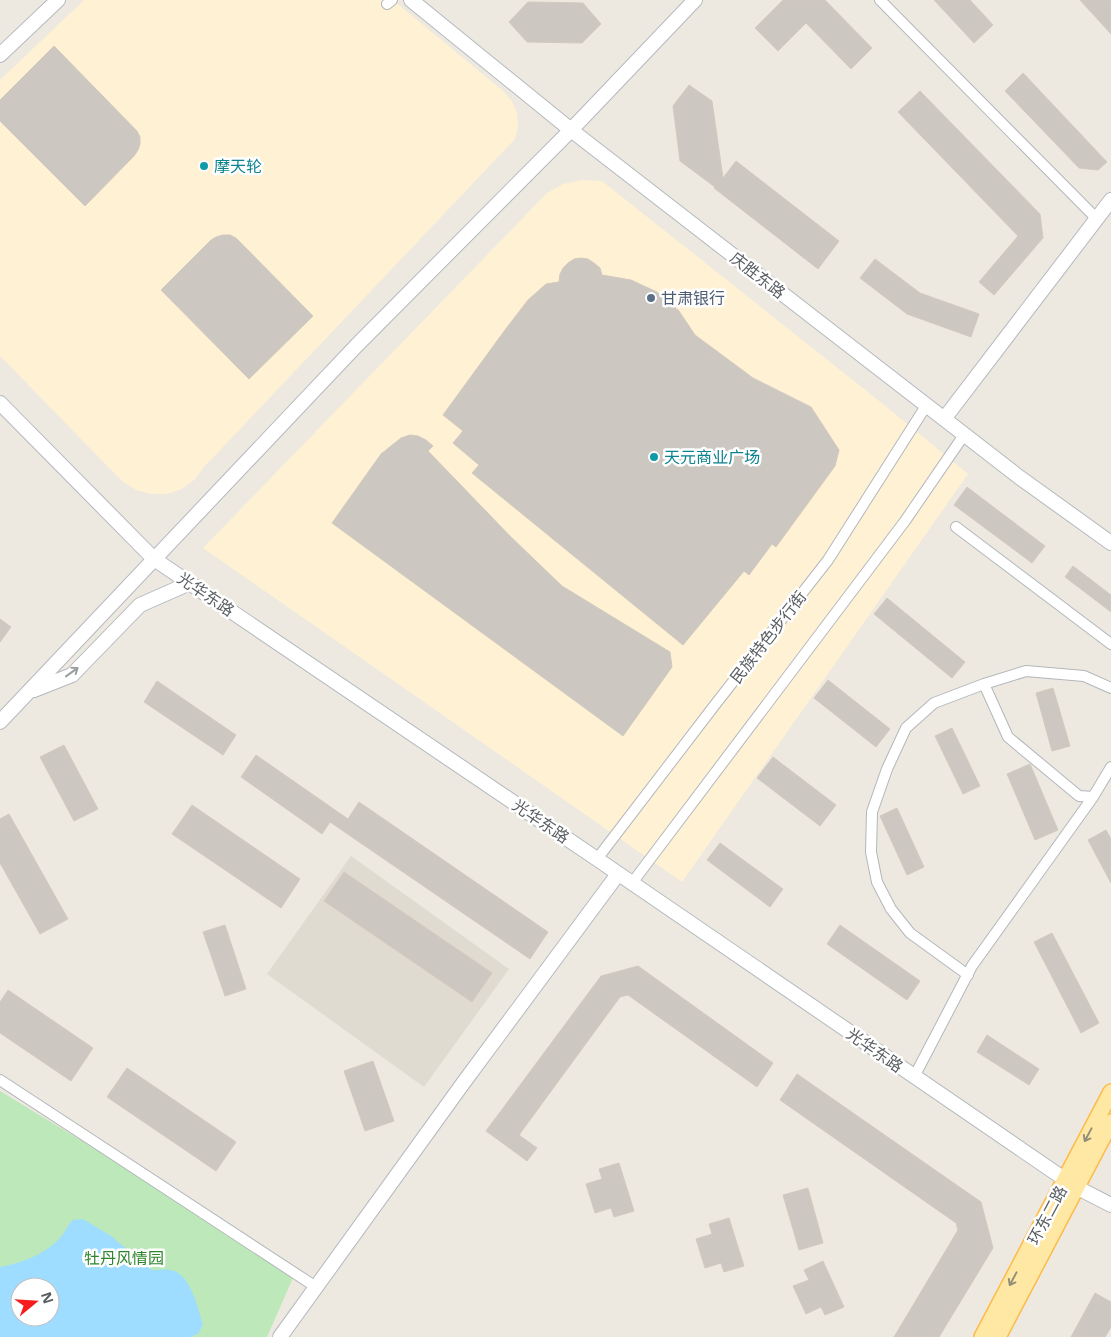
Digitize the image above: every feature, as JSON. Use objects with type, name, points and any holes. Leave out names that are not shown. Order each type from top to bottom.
[{"type":"main road","points":[[0,54],[58,0]]},
{"type":"main road","name":"庆胜东路","points":[[411,0],[571,130],[926,406],[1019,477],[1111,543]]},
{"type":"main road","points":[[0,722],[357,346],[571,130],[695,0]]},
{"type":"main road","points":[[944,419],[1111,200]]},
{"type":"main road","name":"光华东路","points":[[0,402],[154,559],[597,859],[1071,1184],[1111,1205]]},
{"type":"main road","points":[[28,692],[72,675],[140,604],[190,583]]},
{"type":"main road","points":[[280,1337],[464,1082],[618,874]]},
{"type":"main road","name":"环东二路","points":[[998,1337],[1071,1184],[1111,1092]]},
{"type":"main road","name":"环东二路","points":[[982,1337],[1071,1184],[1111,1122]]},
{"type":"street","points":[[880,0],[1097,218]]},
{"type":"street","name":"民族特色步行街","points":[[597,859],[828,560],[926,406]]},
{"type":"street","points":[[632,883],[904,521],[964,435]]},
{"type":"street","points":[[956,527],[1111,644]]},
{"type":"street","points":[[968,975],[910,933],[890,909],[877,882],[871,852],[872,812],[887,769],[906,728],[934,703],[984,684],[1026,671],[1084,676],[1111,688]]},
{"type":"street","points":[[984,684],[1008,736],[1079,796],[1093,797]]},
{"type":"street","points":[[914,1077],[972,966],[1093,797],[1111,767]]},
{"type":"street","points":[[0,1080],[316,1287]]},
{"type":"shaded area","points":[[84,0],[393,0],[503,91],[512,101],[517,113],[518,126],[515,139],[204,467],[194,480],[182,489],[167,494],[151,494],[136,490],[122,481],[0,356],[0,80]]},
{"type":"shaded area","points":[[582,180],[602,181],[883,404],[968,474],[682,882],[203,548],[547,193],[563,184]]},
{"type":"shaded area","points":[[351,856],[509,969],[424,1087],[267,974]]},
{"type":"green space","name":"牡丹风情园","points":[[0,1091],[296,1271],[267,1337],[0,1337]]},
{"type":"water","points":[[83,1219],[111,1236],[152,1270],[171,1270],[178,1273],[189,1285],[196,1302],[203,1325],[198,1334],[190,1337],[0,1337],[0,1267],[17,1263],[41,1253],[61,1237],[72,1220]]},
{"type":"building","points":[[783,0],[825,0],[872,48],[851,69],[806,23],[778,51],[755,28]]},
{"type":"building","points":[[934,0],[970,0],[993,25],[974,43]]},
{"type":"building","points":[[1080,0],[1111,0],[1111,34]]},
{"type":"building","points":[[528,2],[583,3],[601,24],[582,43],[527,42],[509,22]]},
{"type":"building","points":[[54,46],[137,131],[140,137],[140,144],[134,156],[85,206],[0,121],[0,100]]},
{"type":"building","points":[[1023,73],[1107,162],[1098,170],[1079,168],[1005,91]]},
{"type":"building","points":[[689,85],[712,101],[723,178],[736,161],[839,241],[818,269],[680,161],[673,106]]},
{"type":"building","points":[[920,91],[1040,214],[1043,238],[994,295],[979,282],[1018,236],[898,112]]},
{"type":"building","points":[[223,235],[230,235],[236,238],[313,316],[249,379],[161,290],[211,240]]},
{"type":"building","name":"天元商业广场","points":[[574,259],[588,259],[594,263],[600,268],[602,275],[631,280],[657,292],[679,311],[695,335],[753,378],[811,407],[839,450],[835,466],[776,547],[772,544],[749,575],[744,571],[683,645],[472,473],[479,465],[453,443],[463,431],[443,415],[528,300],[546,284],[559,282],[563,268]]},
{"type":"building","points":[[875,259],[920,293],[979,314],[971,337],[907,314],[860,278]]},
{"type":"building","points":[[410,435],[418,436],[433,446],[428,451],[511,537],[562,586],[670,652],[672,667],[623,736],[332,523],[381,454],[401,438]]},
{"type":"building","points":[[967,487],[1045,546],[1032,563],[954,505]]},
{"type":"building","points":[[1073,566],[1111,595],[1111,612],[1065,577]]},
{"type":"building","points":[[887,598],[965,662],[952,678],[874,614]]},
{"type":"building","points":[[0,619],[11,627],[0,642]]},
{"type":"building","points":[[828,680],[890,729],[876,747],[814,698]]},
{"type":"building","points":[[157,681],[236,735],[223,755],[144,702]]},
{"type":"building","points":[[1053,688],[1070,746],[1052,751],[1036,693]]},
{"type":"building","points":[[952,728],[980,786],[963,794],[935,736]]},
{"type":"building","points":[[64,745],[98,809],[74,821],[40,757]]},
{"type":"building","points":[[256,755],[348,819],[359,802],[548,932],[530,959],[330,822],[322,834],[241,777]]},
{"type":"building","points":[[773,757],[836,805],[820,826],[757,778]]},
{"type":"building","points":[[1030,764],[1058,830],[1035,840],[1007,774]]},
{"type":"building","points":[[192,805],[300,879],[281,908],[172,834]]},
{"type":"building","points":[[897,808],[924,867],[907,875],[880,816]]},
{"type":"building","points":[[9,814],[68,919],[40,934],[0,863],[0,819]]},
{"type":"building","points":[[1106,830],[1111,839],[1111,883],[1088,840]]},
{"type":"building","points":[[720,843],[783,889],[770,907],[707,860]]},
{"type":"building","points":[[344,872],[492,973],[472,1002],[324,901]]},
{"type":"building","points":[[225,925],[246,989],[225,996],[203,932]]},
{"type":"building","points":[[840,925],[920,981],[907,1000],[827,944]]},
{"type":"building","points":[[1052,933],[1099,1023],[1081,1033],[1034,942]]},
{"type":"building","points":[[638,966],[773,1063],[757,1087],[628,995],[620,997],[519,1135],[537,1148],[527,1161],[486,1131],[601,976]]},
{"type":"building","points":[[8,990],[93,1048],[71,1081],[0,1033],[0,1002]]},
{"type":"building","points":[[987,1035],[1039,1069],[1029,1085],[977,1052]]},
{"type":"building","points":[[373,1061],[394,1121],[365,1131],[344,1071]]},
{"type":"building","points":[[127,1068],[236,1142],[216,1171],[107,1097]]},
{"type":"building","points":[[797,1074],[981,1202],[993,1248],[939,1337],[894,1337],[958,1230],[956,1223],[780,1100]]},
{"type":"building","points":[[619,1163],[634,1211],[614,1217],[611,1208],[595,1213],[586,1184],[602,1179],[599,1169]]},
{"type":"building","points":[[808,1188],[823,1243],[799,1250],[783,1195]]},
{"type":"building","points":[[729,1218],[744,1266],[724,1272],[721,1263],[705,1268],[696,1239],[712,1234],[709,1224]]},
{"type":"building","points":[[823,1261],[844,1307],[825,1315],[821,1307],[806,1314],[793,1286],[809,1280],[804,1270]]},
{"type":"building","points":[[1095,1293],[1111,1302],[1111,1327],[1105,1337],[1071,1337]]},
{"type":"place","name":"摩天轮","points":[[204,166]]},
{"type":"place","name":"甘肃银行","points":[[651,298]]},
{"type":"place","name":"天元商业广场","points":[[654,457]]}]
